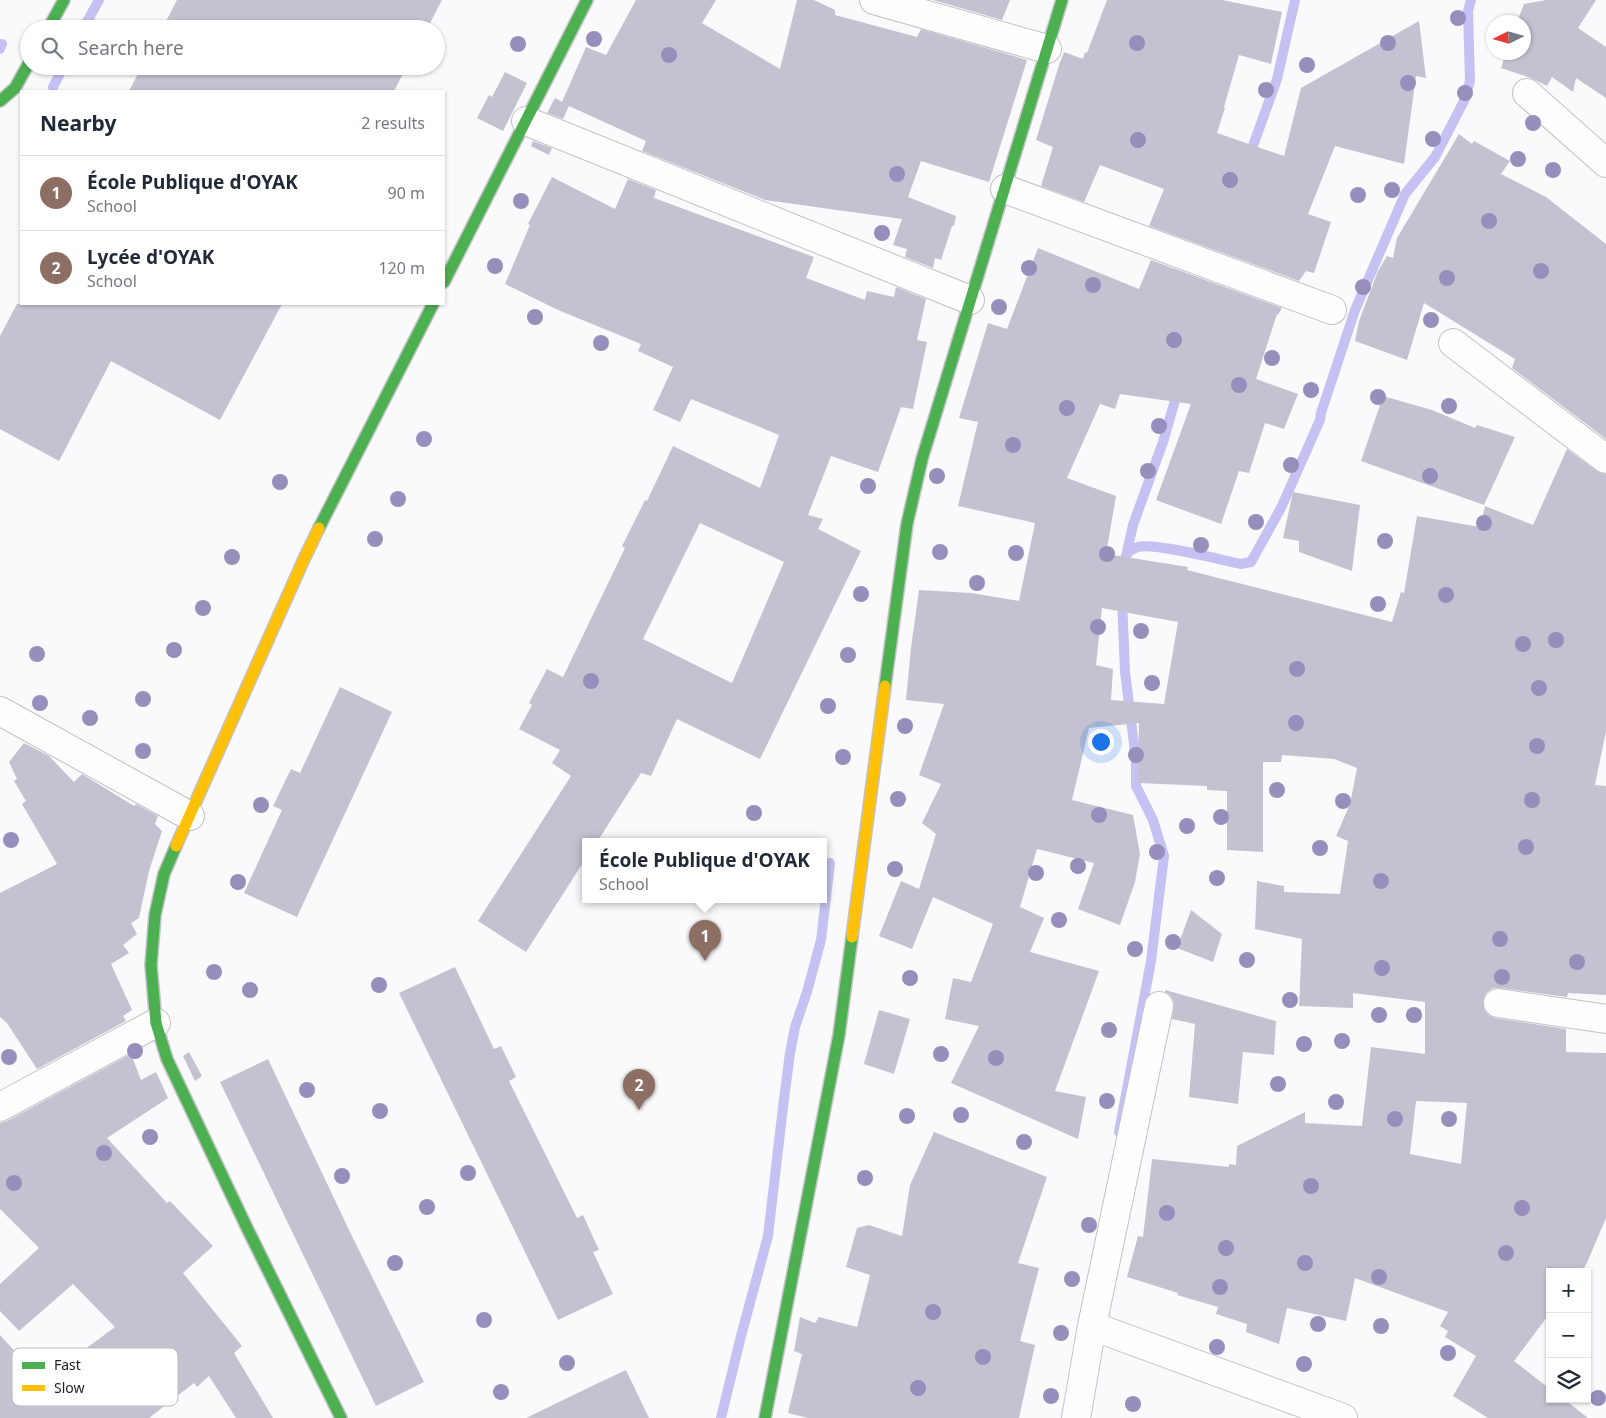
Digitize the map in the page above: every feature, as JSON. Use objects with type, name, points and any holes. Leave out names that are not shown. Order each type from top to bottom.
[{"type":"street","points":[[53,20],[64,0]]},
{"type":"street","points":[[445,280],[587,0]]},
{"type":"street","points":[[874,0],[1047,49]]},
{"type":"street","points":[[765,1418],[839,1035],[906,524],[922,459],[1062,0]]},
{"type":"street","points":[[0,101],[15,88],[22,75]]},
{"type":"street","points":[[1527,93],[1606,163]]},
{"type":"street","points":[[526,121],[970,300]]},
{"type":"street","points":[[1005,189],[1332,310]]},
{"type":"street","points":[[341,1418],[247,1228],[167,1059],[156,1023],[151,965],[155,915],[164,874],[304,560],[432,305]]},
{"type":"street","points":[[1452,343],[1606,460]]},
{"type":"street","points":[[0,710],[190,816]]},
{"type":"street","points":[[1498,1003],[1606,1019]]},
{"type":"street","points":[[1076,1418],[1092,1326],[1159,1006]]},
{"type":"street","points":[[0,1107],[156,1023]]},
{"type":"street","points":[[1092,1326],[1343,1418]]},
{"type":"building","points":[[177,0],[442,0],[432,20],[167,20]]},
{"type":"building","points":[[636,0],[716,0],[702,23],[780,69],[797,0],[814,0],[835,10],[835,15],[917,37],[921,29],[1027,60],[989,182],[921,161],[908,197],[956,216],[941,260],[935,258],[933,268],[905,257],[907,249],[893,245],[902,219],[765,200],[642,151],[646,141],[569,106],[563,119],[547,113],[555,98],[562,102],[586,47],[606,55]]},
{"type":"building","points":[[933,0],[1010,0],[1002,20]]},
{"type":"building","points":[[1107,0],[1222,0],[1282,12],[1271,64],[1239,55],[1217,133],[1284,156],[1301,88],[1419,21],[1426,78],[1416,76],[1404,164],[1335,146],[1308,214],[1331,222],[1314,273],[1306,271],[1299,281],[1149,226],[1164,189],[1100,165],[1084,202],[1041,186],[1053,147],[1036,140],[1059,65],[1064,52],[1083,59]]},
{"type":"building","points":[[1546,0],[1596,0],[1578,28],[1606,47],[1606,98],[1576,78],[1573,92],[1552,77],[1547,86],[1531,78],[1501,68],[1504,60],[1531,60],[1531,15],[1520,15],[1524,4]]},
{"type":"building","points":[[505,72],[527,83],[503,131],[477,118],[489,95],[492,97]]},
{"type":"building","points":[[137,75],[402,75],[395,90],[130,90]]},
{"type":"building","points":[[1459,134],[1472,144],[1474,141],[1510,161],[1501,174],[1546,197],[1606,244],[1606,439],[1512,368],[1515,359],[1424,303],[1407,360],[1355,341],[1359,321],[1378,271],[1387,256],[1393,258],[1397,238]]},
{"type":"building","points":[[533,141],[552,148],[549,155],[531,146]]},
{"type":"building","points":[[552,177],[615,209],[628,179],[656,190],[654,198],[814,257],[806,278],[865,300],[867,291],[894,297],[896,287],[926,299],[917,340],[927,342],[913,409],[901,407],[878,472],[831,456],[808,515],[823,519],[818,529],[861,551],[760,759],[677,719],[651,776],[641,773],[600,838],[582,838],[582,864],[526,952],[478,921],[571,776],[552,763],[560,750],[519,729],[532,705],[529,703],[547,669],[563,677],[625,548],[622,546],[645,500],[647,501],[673,446],[760,488],[779,435],[691,399],[680,422],[653,410],[673,367],[638,351],[641,344],[558,310],[505,284],[530,225],[528,224]],"holes":[[[700,523],[784,562],[732,683],[643,639]]]},
{"type":"building","points":[[1038,248],[1139,289],[1151,260],[1282,308],[1277,314],[1256,379],[1298,394],[1284,429],[1265,423],[1249,473],[1239,471],[1221,524],[1156,500],[1191,404],[1120,394],[1115,409],[1100,404],[1067,478],[1116,496],[1106,554],[1188,567],[1187,570],[1392,622],[1401,592],[1404,593],[1417,516],[1480,527],[1485,506],[1533,525],[1567,449],[1597,471],[1606,474],[1606,731],[1595,785],[1606,786],[1606,995],[1568,993],[1567,997],[1493,988],[1486,993],[1483,1001],[1484,1009],[1488,1015],[1495,1018],[1566,1029],[1566,1052],[1606,1053],[1606,1218],[1583,1268],[1546,1268],[1546,1318],[1514,1361],[1546,1386],[1546,1403],[1569,1403],[1588,1418],[1488,1418],[1453,1396],[1476,1356],[1445,1337],[1448,1331],[1440,1326],[1448,1312],[1355,1278],[1346,1321],[1287,1308],[1279,1344],[1246,1332],[1247,1324],[1216,1314],[1218,1307],[1127,1277],[1138,1236],[1143,1237],[1152,1159],[1229,1167],[1229,1164],[1236,1165],[1237,1146],[1305,1112],[1305,1123],[1362,1126],[1371,1047],[1425,1054],[1425,1002],[1353,993],[1353,1008],[1299,1006],[1302,939],[1255,929],[1257,881],[1284,886],[1284,892],[1340,894],[1348,841],[1336,836],[1350,804],[1357,768],[1334,759],[1282,755],[1281,762],[1263,762],[1263,852],[1227,850],[1227,791],[1207,790],[1207,786],[1138,783],[1139,723],[1089,728],[1072,800],[1133,815],[1140,854],[1135,882],[1120,925],[1078,909],[1094,863],[1037,849],[1020,907],[1044,918],[1030,952],[1099,971],[1055,1091],[1086,1097],[1078,1139],[951,1083],[979,1026],[945,1019],[953,978],[971,982],[993,924],[933,897],[912,949],[879,936],[901,881],[919,889],[936,834],[922,823],[941,784],[919,775],[944,704],[906,700],[919,590],[971,593],[1019,601],[1035,523],[958,506],[978,422],[959,418],[988,323],[1007,329]],"holes":[[[1102,608],[1178,622],[1164,704],[1111,700],[1113,669],[1096,665]],[[1416,1101],[1467,1103],[1461,1164],[1410,1154]]]},
{"type":"building","points":[[17,304],[281,305],[220,420],[111,361],[59,461],[0,429],[0,336]]},
{"type":"building","points":[[1383,396],[1432,410],[1475,428],[1477,425],[1515,437],[1484,505],[1361,461]]},
{"type":"building","points":[[1293,492],[1360,505],[1352,571],[1299,552],[1299,541],[1283,538]]},
{"type":"building","points":[[340,687],[392,712],[297,917],[244,893],[282,810],[273,806],[291,769],[300,773]]},
{"type":"building","points":[[24,743],[49,756],[74,782],[82,774],[134,806],[136,804],[158,816],[155,824],[162,831],[149,871],[139,918],[131,923],[137,934],[123,945],[129,953],[111,964],[132,1010],[123,1016],[126,1021],[37,1069],[7,1023],[0,1017],[0,893],[57,864],[22,804],[26,801],[14,781],[17,779],[9,762]]},
{"type":"building","points":[[1191,910],[1222,934],[1213,962],[1177,948]]},
{"type":"building","points":[[455,967],[494,1049],[501,1046],[516,1077],[509,1081],[577,1218],[583,1215],[599,1250],[593,1252],[613,1294],[558,1320],[399,993]]},
{"type":"building","points":[[1165,990],[1276,1021],[1274,1055],[1243,1052],[1238,1104],[1189,1097],[1195,1024],[1172,1019],[1174,1002]]},
{"type":"building","points":[[879,1010],[910,1019],[894,1074],[864,1064]]},
{"type":"building","points":[[189,1052],[202,1076],[195,1081],[183,1056]]},
{"type":"building","points":[[131,1054],[141,1080],[156,1072],[168,1098],[107,1138],[167,1203],[170,1201],[213,1246],[183,1273],[242,1346],[234,1353],[273,1418],[236,1418],[209,1376],[197,1387],[194,1383],[178,1395],[178,1348],[87,1348],[115,1327],[73,1284],[19,1331],[0,1311],[0,1284],[39,1248],[0,1209],[0,1123]]},
{"type":"building","points":[[268,1059],[424,1382],[376,1406],[220,1082]]},
{"type":"building","points":[[934,1132],[1047,1177],[1018,1263],[1039,1268],[1020,1341],[1035,1345],[1019,1418],[808,1418],[788,1413],[802,1354],[794,1351],[800,1317],[815,1323],[819,1317],[857,1327],[870,1275],[846,1267],[857,1228],[869,1225],[902,1236],[910,1185]]},
{"type":"building","points":[[0,1335],[12,1348],[12,1406],[164,1406],[149,1418],[0,1418]]},
{"type":"building","points":[[626,1370],[649,1418],[526,1418],[592,1386]]},
{"type":"waterway","points":[[88,20],[99,0]]},
{"type":"waterway","points":[[1249,157],[1277,79],[1295,0]]},
{"type":"waterway","points":[[1126,556],[1134,549],[1146,546],[1172,549],[1241,564],[1251,562],[1281,508],[1320,420],[1355,310],[1405,194],[1435,157],[1464,101],[1470,81],[1468,11],[1471,0]]},
{"type":"waterway","points":[[0,49],[2,44]]},
{"type":"waterway","points":[[53,87],[59,75]]},
{"type":"waterway","points":[[1123,570],[1133,525],[1163,442],[1178,390]]},
{"type":"waterway","points":[[1119,1132],[1151,961],[1164,856],[1153,820],[1136,786],[1136,760],[1125,672],[1122,599]]},
{"type":"waterway","points":[[827,889],[830,863]]},
{"type":"waterway","points":[[721,1418],[768,1236],[790,1053],[795,1027],[821,940],[825,903]]},
{"type":"traffic: fast","points":[[53,20],[64,0]]},
{"type":"traffic: fast","points":[[445,280],[587,0]]},
{"type":"traffic: fast","points":[[885,686],[907,524],[922,459],[1062,0]]},
{"type":"traffic: fast","points":[[0,101],[15,88],[22,75]]},
{"type":"traffic: fast","points":[[319,528],[432,305]]},
{"type":"traffic: fast","points":[[176,846],[164,874],[155,915],[151,965],[156,1023],[167,1059],[247,1228],[341,1418]]},
{"type":"traffic: fast","points":[[765,1418],[839,1035],[852,937]]},
{"type":"traffic: slow","points":[[176,846],[319,528]]},
{"type":"traffic: slow","points":[[852,937],[885,686]]},
{"type":"place","name":"École Publique d'OYAK","points":[[705,961]]},
{"type":"place","name":"Lycée d'OYAK","points":[[639,1110]]}]
